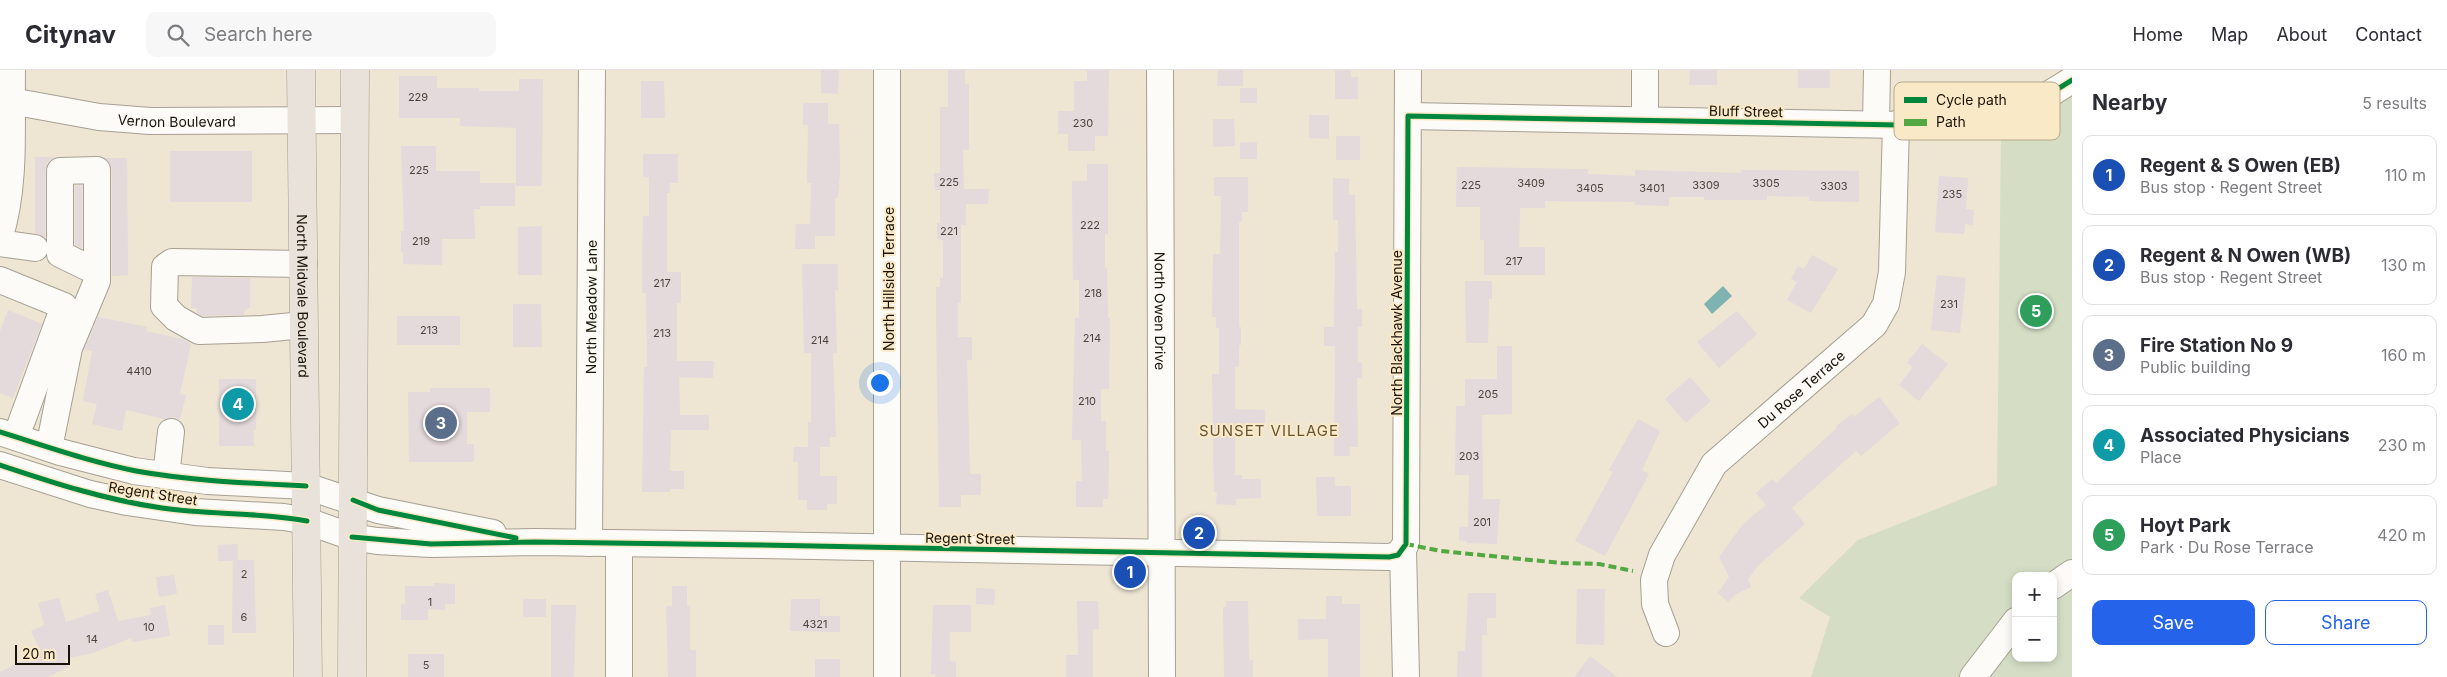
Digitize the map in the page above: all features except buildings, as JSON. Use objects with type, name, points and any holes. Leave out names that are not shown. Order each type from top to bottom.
[{"type":"main road","name":"North Midvale Boulevard","points":[[301,70],[308,677]]},
{"type":"main road","points":[[352,677],[355,70]]},
{"type":"street","points":[[12,70],[6,99],[11,173],[1,230],[34,248]]},
{"type":"street","name":"North Meadow Lane","points":[[589,543],[592,70]]},
{"type":"street","name":"North Hillside Terrace","points":[[887,70],[887,677]]},
{"type":"street","name":"North Owen Drive","points":[[1160,70],[1162,677]]},
{"type":"street","name":"North Blackhawk Avenue","points":[[1406,677],[1403,550],[1406,544],[1408,70]]},
{"type":"street","points":[[1645,70],[1645,120]]},
{"type":"street","name":"Du Rose Terrace","points":[[1666,633],[1655,604],[1654,580],[1662,555],[1714,464],[1874,325],[1886,304],[1892,272],[1886,124],[1877,70]]},
{"type":"street","name":"Bluff Street","points":[[2060,88],[2072,80]]},
{"type":"street","name":"Vernon Boulevard","points":[[6,99],[99,117],[150,121],[355,120]]},
{"type":"street","name":"Bluff Street","points":[[1408,116],[1894,124]]},
{"type":"street","points":[[304,264],[172,262],[165,267],[164,306],[176,318],[199,331],[262,330],[304,325]]},
{"type":"street","points":[[49,448],[69,348],[97,281],[97,272]]},
{"type":"street","points":[[0,280],[64,306],[8,435]]},
{"type":"street","points":[[166,476],[171,432]]},
{"type":"street","name":"Regent Street","points":[[8,435],[49,448],[134,470],[166,476],[207,481],[306,486],[353,500],[378,510],[535,542]]},
{"type":"street","name":"Regent Street","points":[[0,465],[90,494],[127,502],[195,512],[284,517],[307,522],[352,537],[431,544],[535,542],[1390,557],[1398,555],[1403,550]]},
{"type":"street","points":[[619,544],[619,677]]},
{"type":"street","points":[[2057,583],[2072,574]]},
{"type":"street","points":[[1973,677],[2012,626]]},
{"type":"green space","points":[[2072,92],[2072,677],[1811,677],[1830,617],[1799,598],[1858,540],[1997,485],[2001,140],[2060,140],[2060,100]]},
{"type":"water","points":[[1723,286],[1732,296],[1712,314],[1704,304]]},
{"type":"marked path","points":[[1406,544],[1441,551],[1561,563],[1599,564],[1633,571]]},
{"type":"cycle path","points":[[2060,88],[2072,80]]},
{"type":"cycle path","points":[[352,537],[431,544],[535,542],[1389,557],[1398,555],[1406,544],[1408,116],[1894,125]]},
{"type":"cycle path","points":[[0,432],[85,458],[136,471],[242,483],[306,486]]},
{"type":"cycle path","points":[[0,465],[80,490],[141,505],[180,510],[271,516],[307,521]]},
{"type":"cycle path","points":[[353,500],[378,510],[516,538]]},
{"type":"place","name":"Hoyt Park","points":[[2036,311]]},
{"type":"place","name":"Associated Physicians","points":[[238,404]]},
{"type":"place","name":"Fire Station No 9","points":[[441,423]]},
{"type":"place","name":"Regent & N Owen (WB)","points":[[1199,533]]},
{"type":"place","name":"Regent & S Owen (EB)","points":[[1130,572]]},
{"type":"district","name":"SUNSET VILLAGE","points":[[1269,430]]}]
